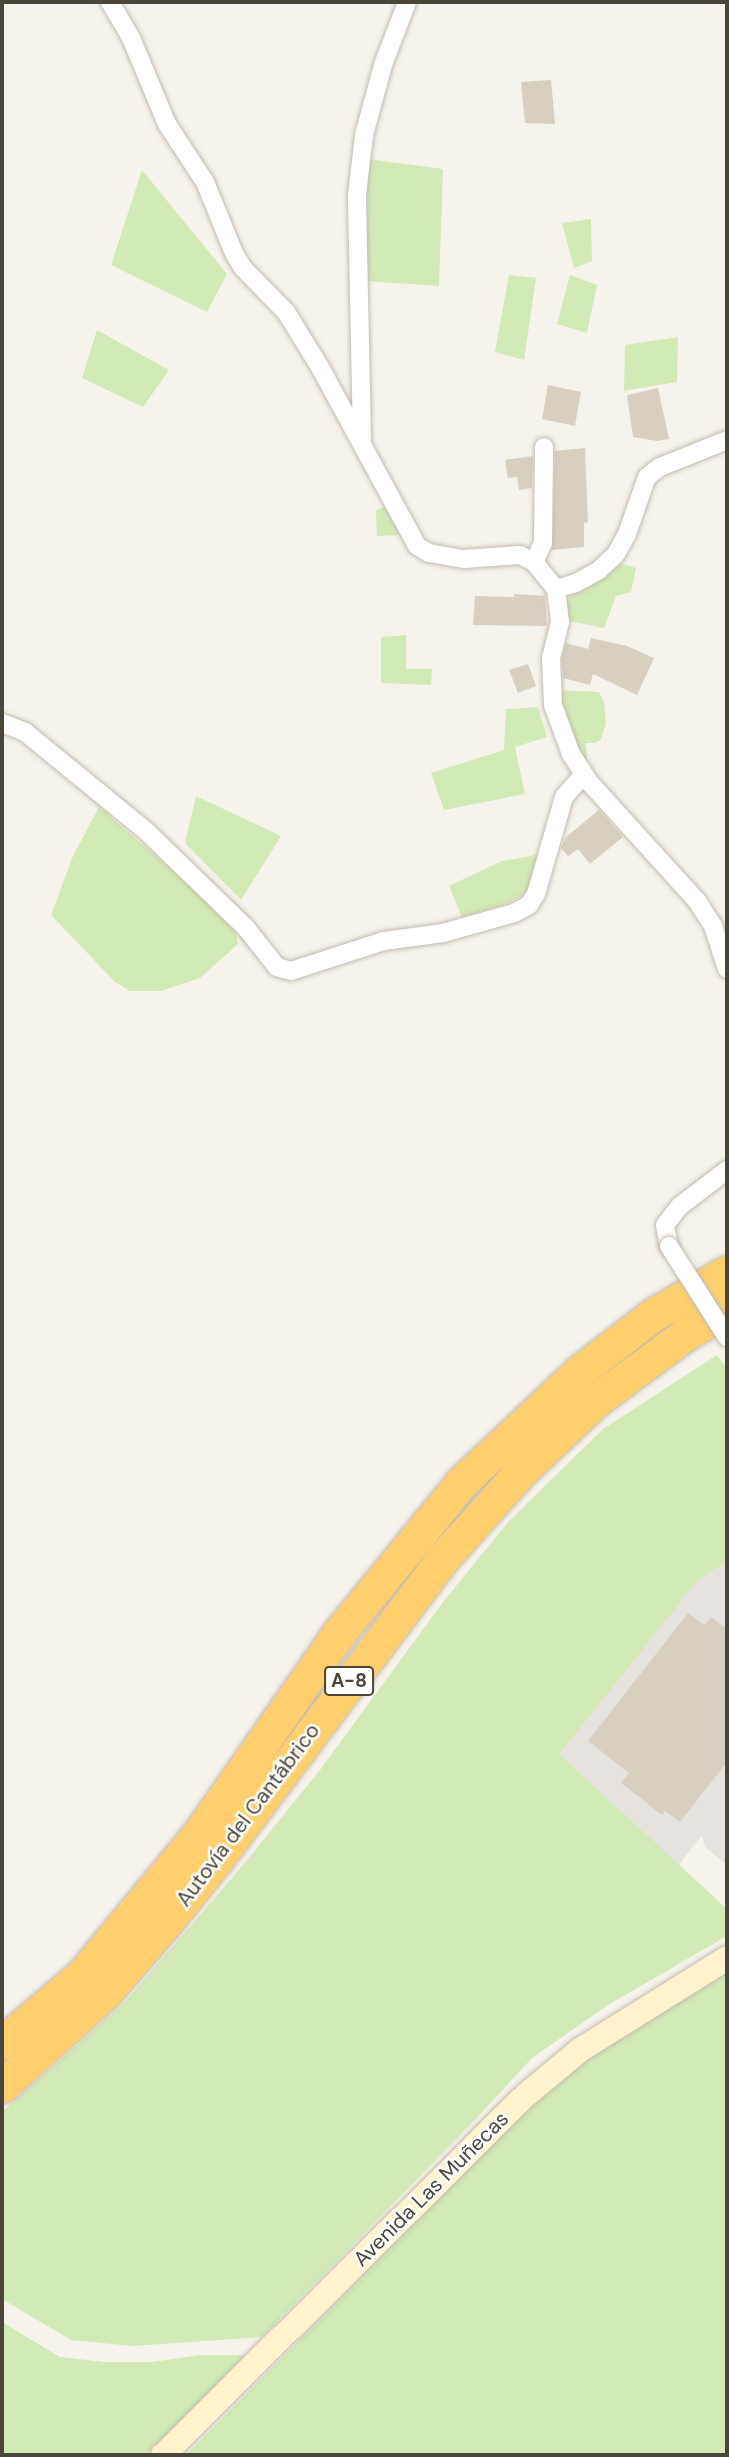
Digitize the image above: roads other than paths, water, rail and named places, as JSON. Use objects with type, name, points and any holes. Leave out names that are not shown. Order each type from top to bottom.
[{"type":"highway","name":"Autovía del Cantábrico","points":[[2,2043],[82,1975],[198,1835],[338,1634],[463,1481],[580,1371],[654,1314],[727,1272]]},
{"type":"highway","name":"Autovía del Cantábrico","points":[[2,2086],[105,1993],[168,1920],[220,1855],[442,1559],[520,1472],[595,1401],[687,1333],[727,1309]]},
{"type":"street","points":[[110,2],[131,38],[167,124],[205,182],[234,253],[243,268],[286,312],[362,442],[417,546],[429,553],[464,559],[520,555],[534,562],[556,589],[560,622],[551,657],[553,705],[571,754],[584,774],[697,901],[713,926],[727,970]]},
{"type":"street","points":[[362,442],[357,195],[367,123],[383,65],[407,2]]},
{"type":"street","points":[[556,589],[576,583],[599,570],[616,554],[627,534],[647,477],[660,467],[727,439]]},
{"type":"street","points":[[534,562],[543,543],[544,447]]},
{"type":"street","points":[[2,723],[25,732],[147,832],[246,928],[277,967],[291,971],[384,941],[443,933],[514,913],[529,905],[536,894],[564,797],[584,774]]},
{"type":"street","points":[[727,1170],[680,1206],[666,1225],[669,1246],[727,1338]]},
{"type":"street","name":"Avenida Las Muñecas","points":[[163,2455],[526,2095],[580,2050],[727,1958]]}]
